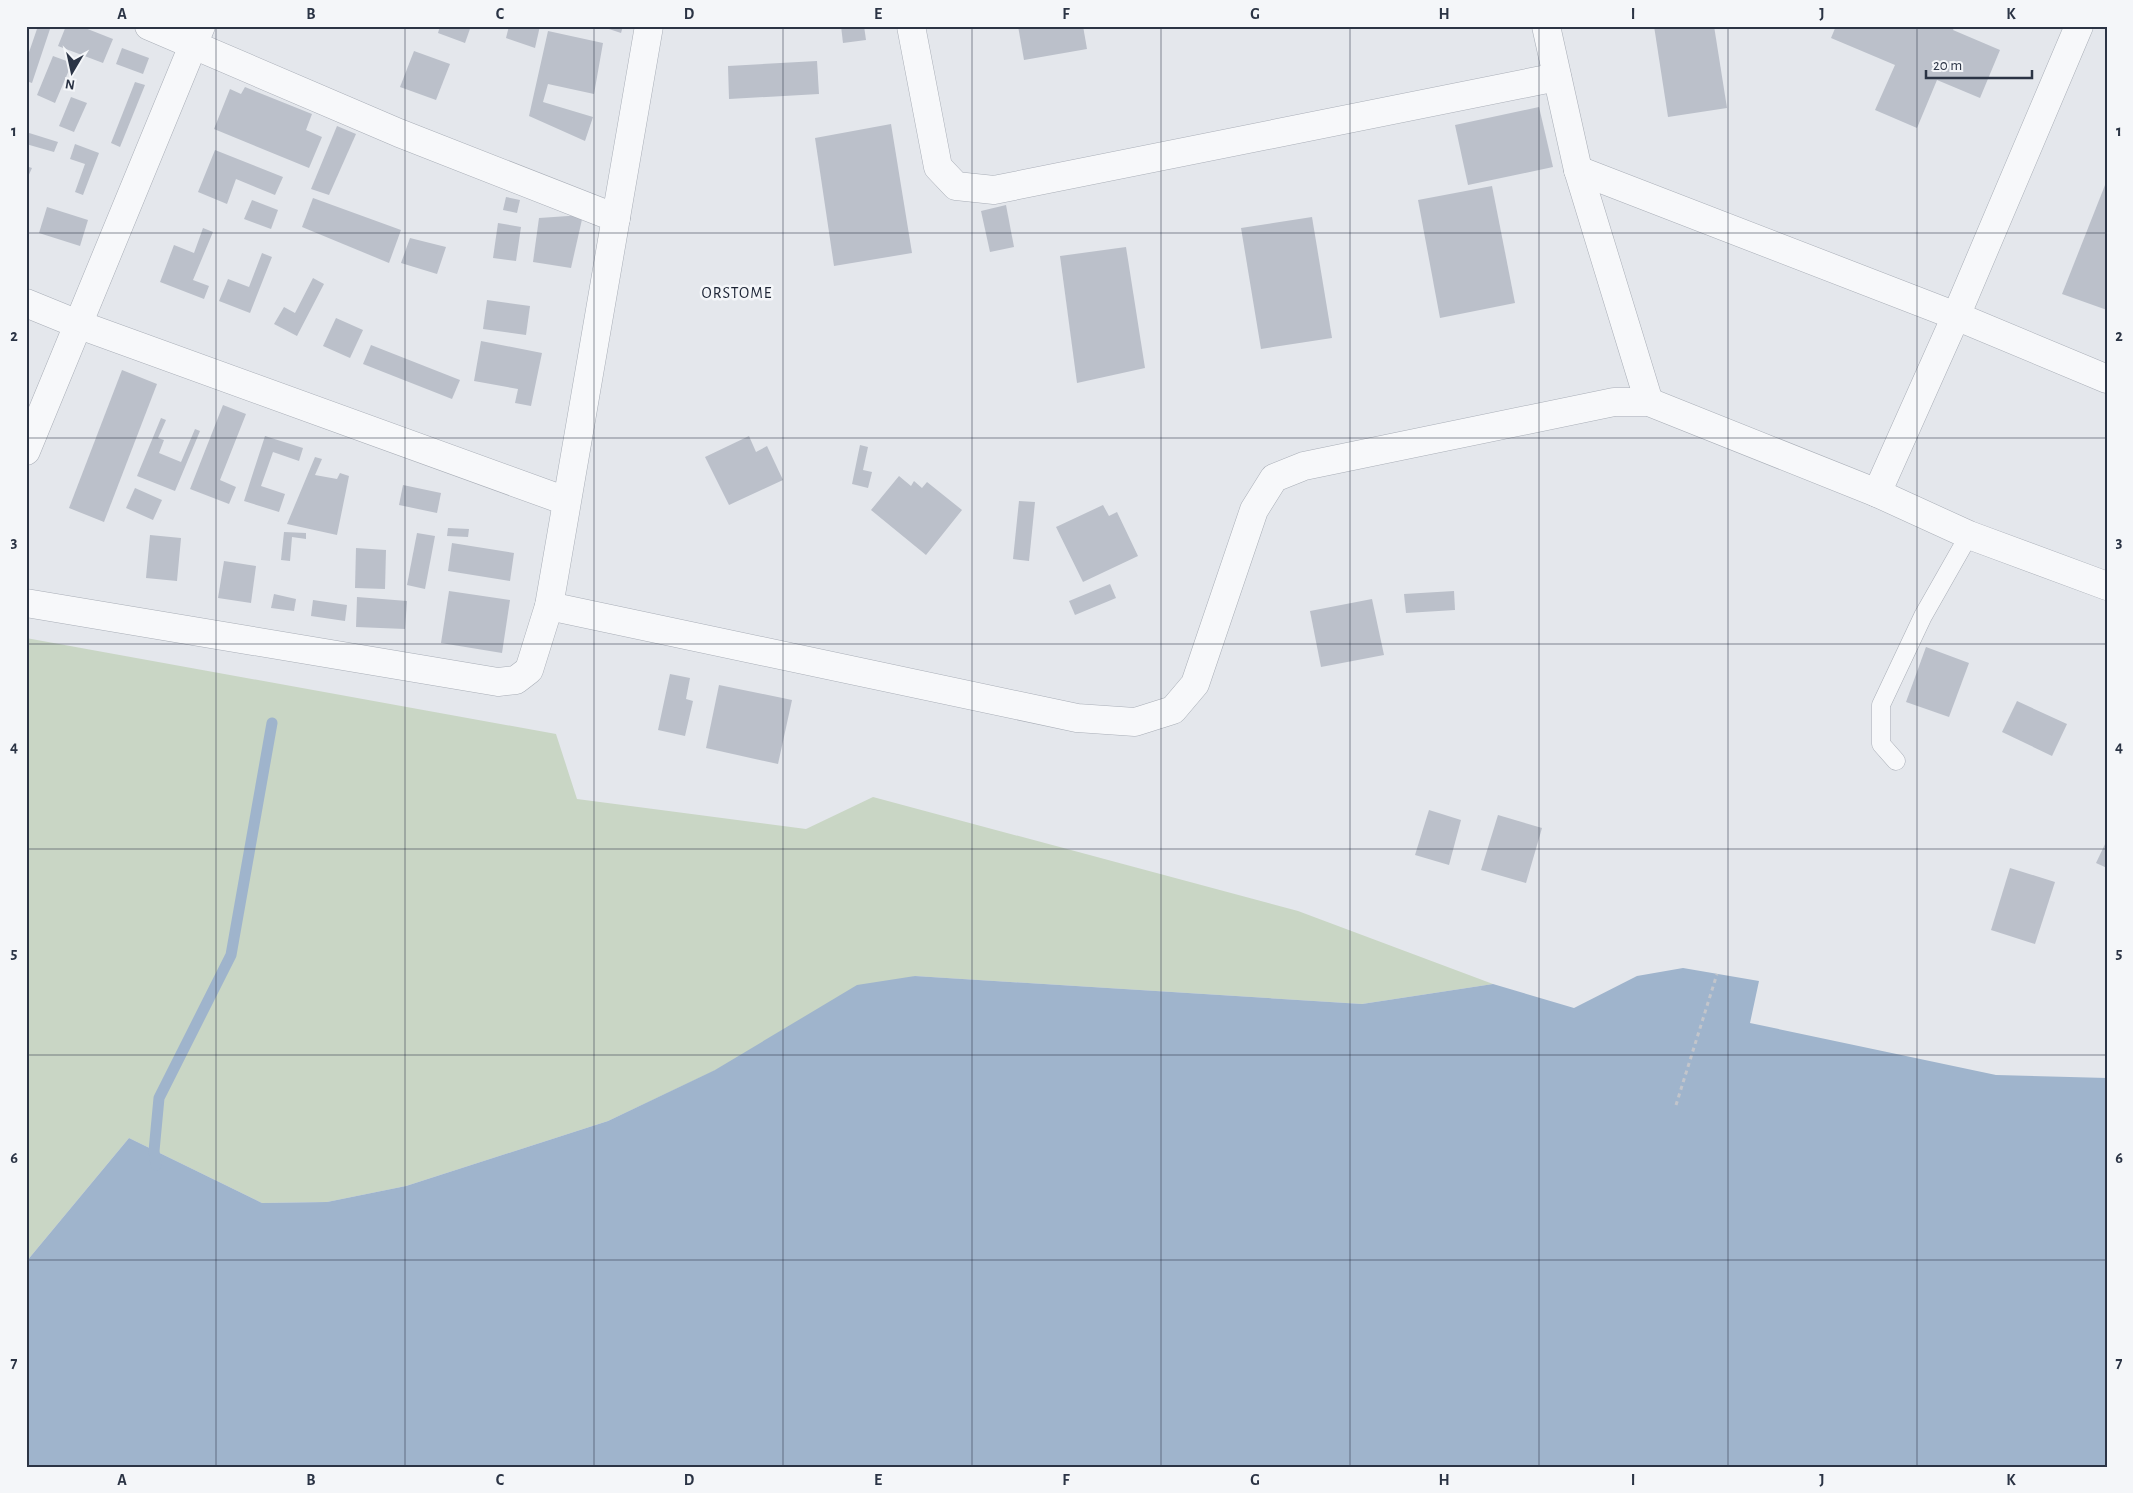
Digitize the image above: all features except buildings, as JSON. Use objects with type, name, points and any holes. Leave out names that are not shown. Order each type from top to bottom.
[{"type":"street","points":[[148,26],[197,35],[399,133],[616,218]]},
{"type":"street","points":[[26,603],[498,682],[516,680],[529,670],[549,606],[649,26]]},
{"type":"street","points":[[911,26],[938,167],[956,186],[994,190],[1557,77]]},
{"type":"street","points":[[1546,26],[1578,170],[1649,402]]},
{"type":"street","points":[[1878,493],[1956,316],[2079,26]]},
{"type":"street","points":[[26,452],[80,326],[197,35]]},
{"type":"street","points":[[1578,170],[1956,316],[2107,379]]},
{"type":"street","points":[[26,303],[80,326],[566,501]]},
{"type":"street","points":[[549,606],[1077,718],[1135,722],[1173,710],[1195,684],[1254,510],[1274,478],[1304,466],[1614,402],[1649,402],[1878,493],[1969,536],[2107,586]]},
{"type":"lane","points":[[1896,761],[1881,744],[1881,705],[1923,616],[1969,536]]},
{"type":"path","points":[[1676,1105],[1718,974]]},
{"type":"green space","points":[[26,638],[556,734],[577,799],[806,829],[873,797],[1298,911],[1493,984],[1362,1004],[915,976],[608,1121],[406,1186],[327,1202],[262,1203],[129,1138],[26,1262]]},
{"type":"water","points":[[1683,968],[1759,981],[1750,1023],[1996,1075],[2107,1078],[2107,1467],[26,1467],[26,1262],[129,1138],[262,1203],[327,1202],[406,1186],[608,1121],[715,1070],[857,985],[915,976],[1362,1004],[1493,984],[1574,1008],[1637,976]]},
{"type":"waterway","points":[[156,1165],[154,1151],[159,1098],[231,955],[272,723]]},
{"type":"district","name":"ORSTOME","points":[[737,292]]}]
